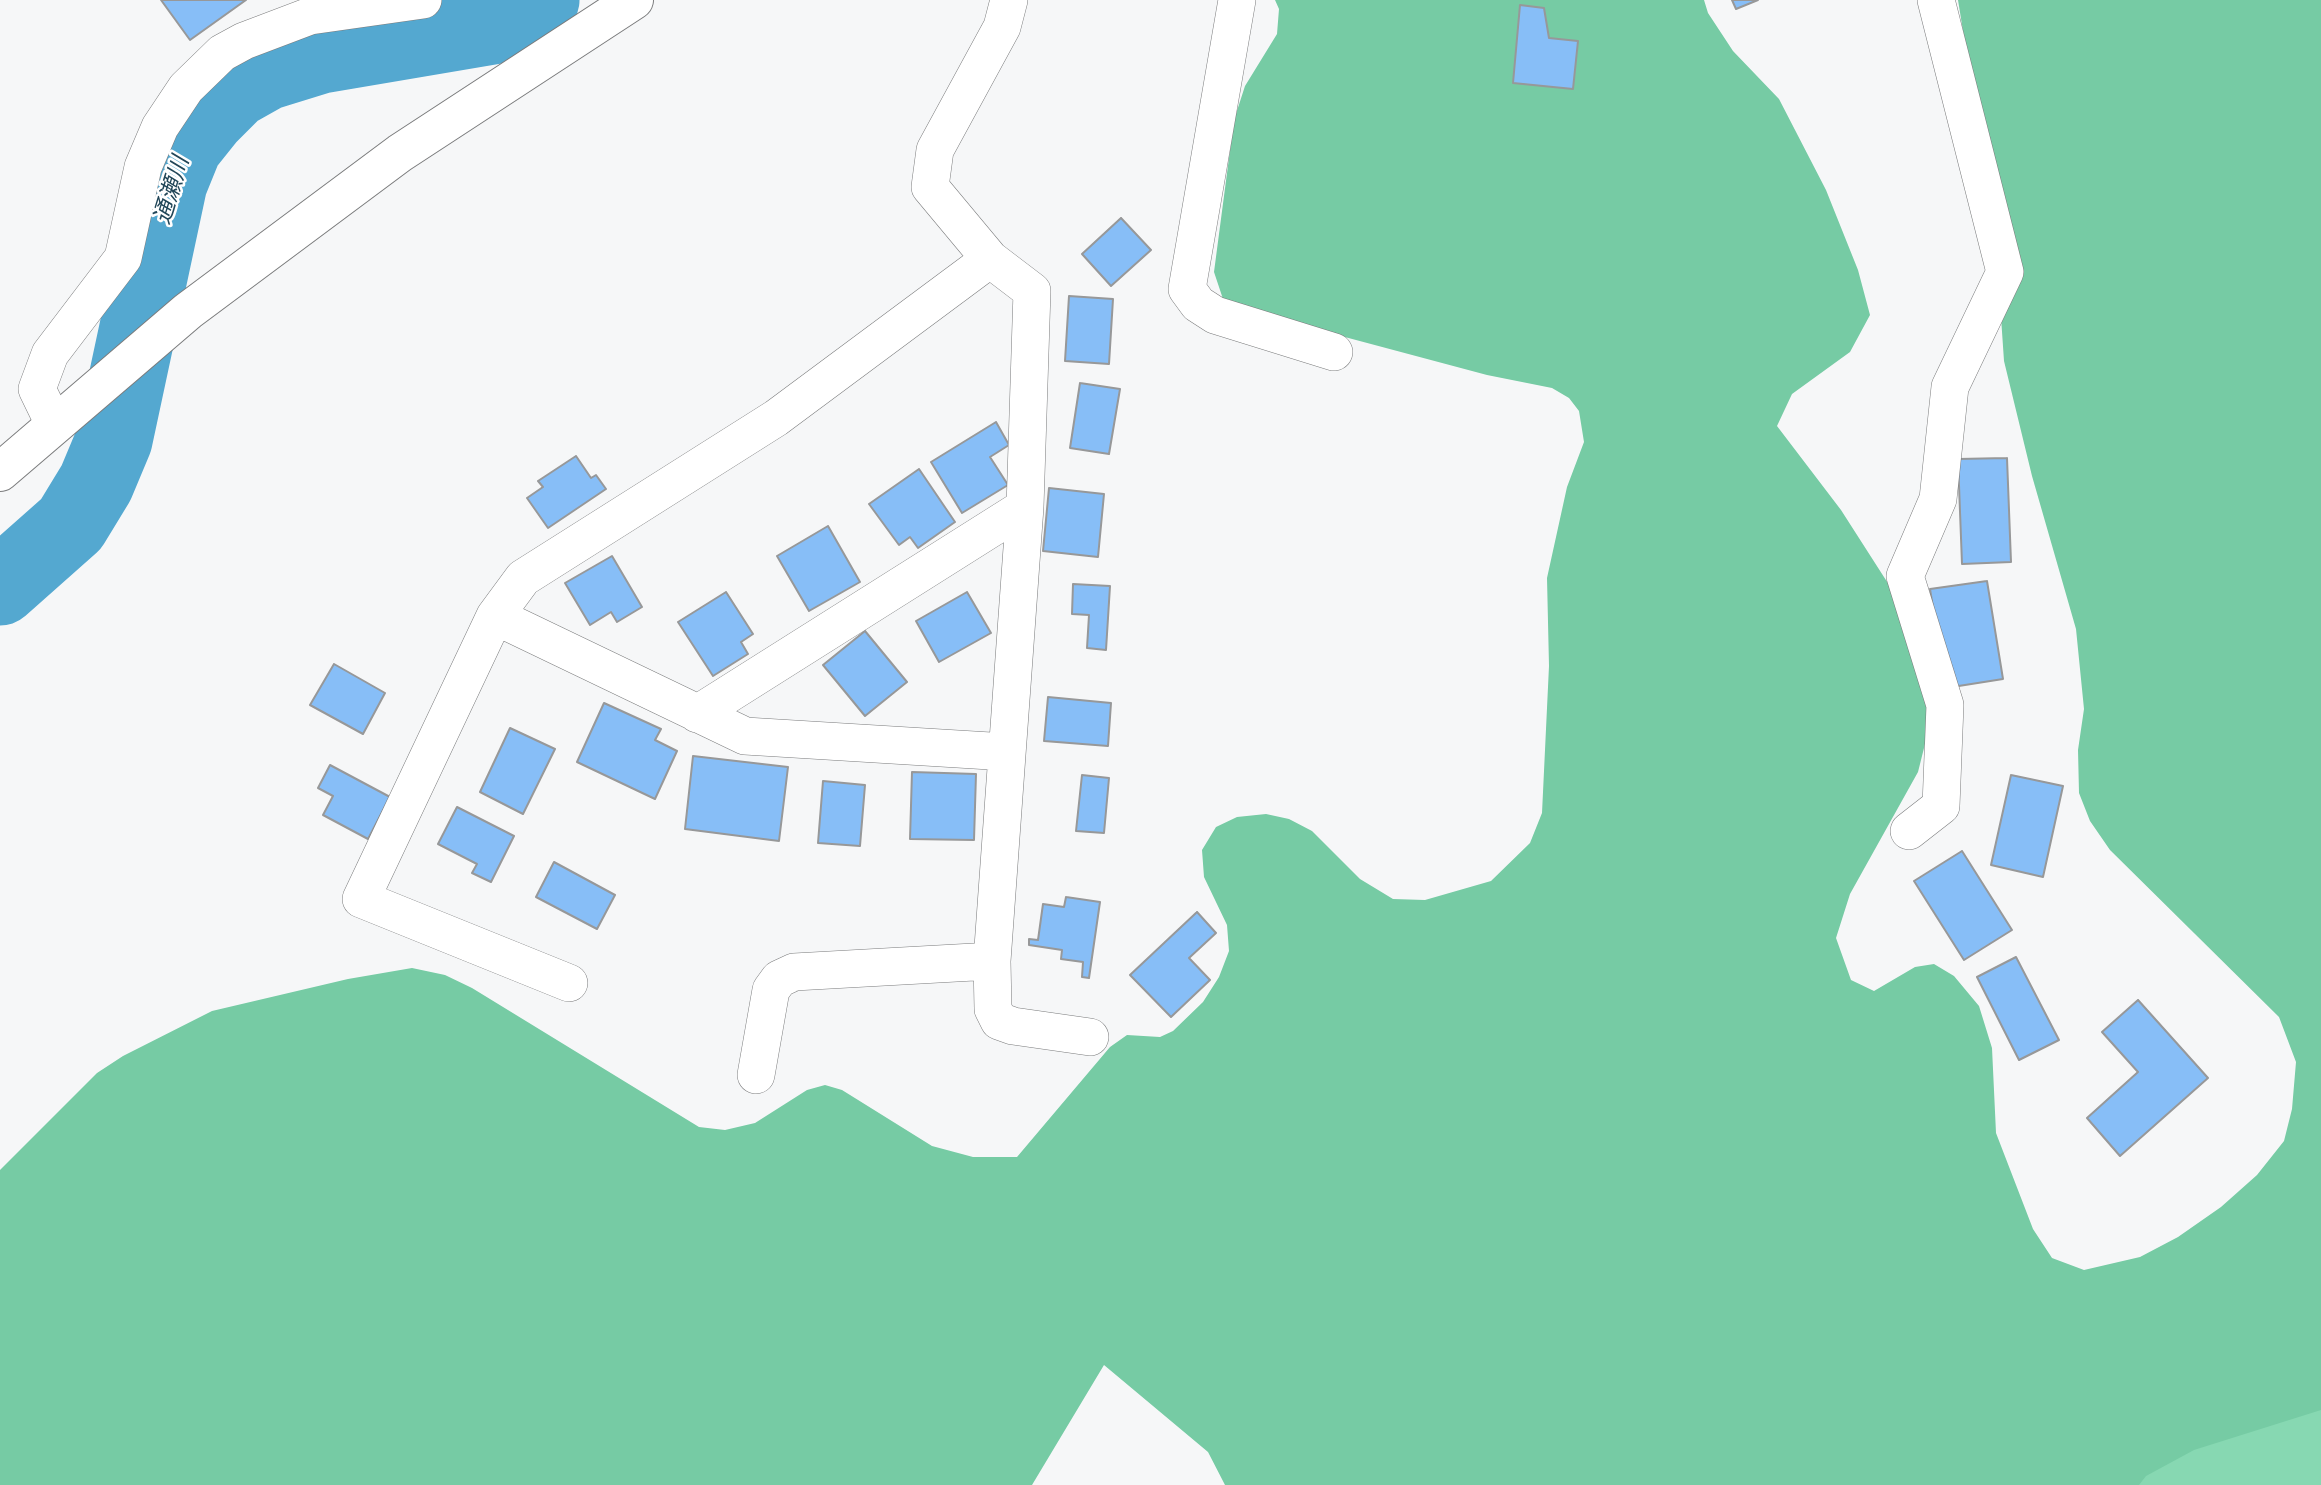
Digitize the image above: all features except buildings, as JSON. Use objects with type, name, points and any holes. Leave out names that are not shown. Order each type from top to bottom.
[{"type":"street","points":[[54,424],[37,389],[50,354],[123,258],[143,167],[160,127],[186,88],[222,53],[305,8],[423,0]]},
{"type":"street","points":[[0,472],[188,312],[400,153],[634,0]]},
{"type":"street","points":[[1009,0],[1002,27],[935,150],[930,187],[990,258],[1032,291],[1025,507],[992,961],[993,1009],[999,1021],[1013,1026],[1090,1037]]},
{"type":"street","points":[[1237,0],[1187,289],[1198,304],[1214,316],[1334,352]]},
{"type":"street","points":[[1909,831],[1941,806],[1945,705],[1905,576],[1938,499],[1950,387],[2005,272],[1936,0]]},
{"type":"street","points":[[569,983],[360,900],[495,616],[523,578],[776,418],[990,258]]},
{"type":"street","points":[[697,714],[1025,507]]},
{"type":"street","points":[[495,616],[745,736],[1007,752]]},
{"type":"street","points":[[756,1075],[771,990],[779,979],[794,972],[992,961]]},
{"type":"green space","points":[[1275,0],[1704,0],[1708,13],[1733,51],[1779,99],[1826,190],[1858,270],[1870,315],[1850,352],[1792,394],[1777,426],[1841,510],[1900,602],[1927,686],[1928,732],[1918,772],[1850,894],[1836,938],[1851,980],[1874,991],[1915,967],[1934,964],[1954,976],[1979,1006],[1992,1048],[1996,1133],[2033,1229],[2052,1258],[2084,1270],[2140,1257],[2178,1237],[2221,1207],[2257,1175],[2284,1141],[2292,1109],[2296,1062],[2279,1017],[2110,850],[2090,821],[2079,793],[2078,750],[2084,709],[2076,629],[2032,476],[2004,361],[1995,229],[1958,0],[2321,0],[2321,1410],[2194,1450],[2146,1476],[2139,1485],[1225,1485],[1208,1452],[1104,1365],[1032,1485],[0,1485],[0,1170],[97,1073],[123,1056],[212,1011],[348,979],[412,968],[445,975],[472,988],[699,1127],[725,1130],[755,1123],[807,1090],[825,1085],[842,1090],[932,1146],[973,1157],[1017,1157],[1110,1047],[1127,1035],[1160,1037],[1173,1031],[1203,1002],[1219,977],[1229,951],[1227,925],[1204,877],[1202,850],[1216,827],[1237,817],[1266,814],[1289,819],[1312,831],[1360,879],[1393,899],[1425,900],[1491,881],[1530,843],[1542,813],[1549,666],[1547,578],[1567,487],[1584,442],[1579,411],[1569,398],[1552,388],[1487,375],[1225,305],[1214,272],[1234,120],[1245,86],[1277,34],[1279,9]]},
{"type":"green space","points":[[2321,1205],[2321,1485],[1852,1485]]},
{"type":"waterway","name":"通瀬川","points":[[0,587],[71,524],[96,483],[114,440],[169,183],[184,146],[208,116],[234,90],[266,72],[321,55],[510,23],[541,0]]}]
